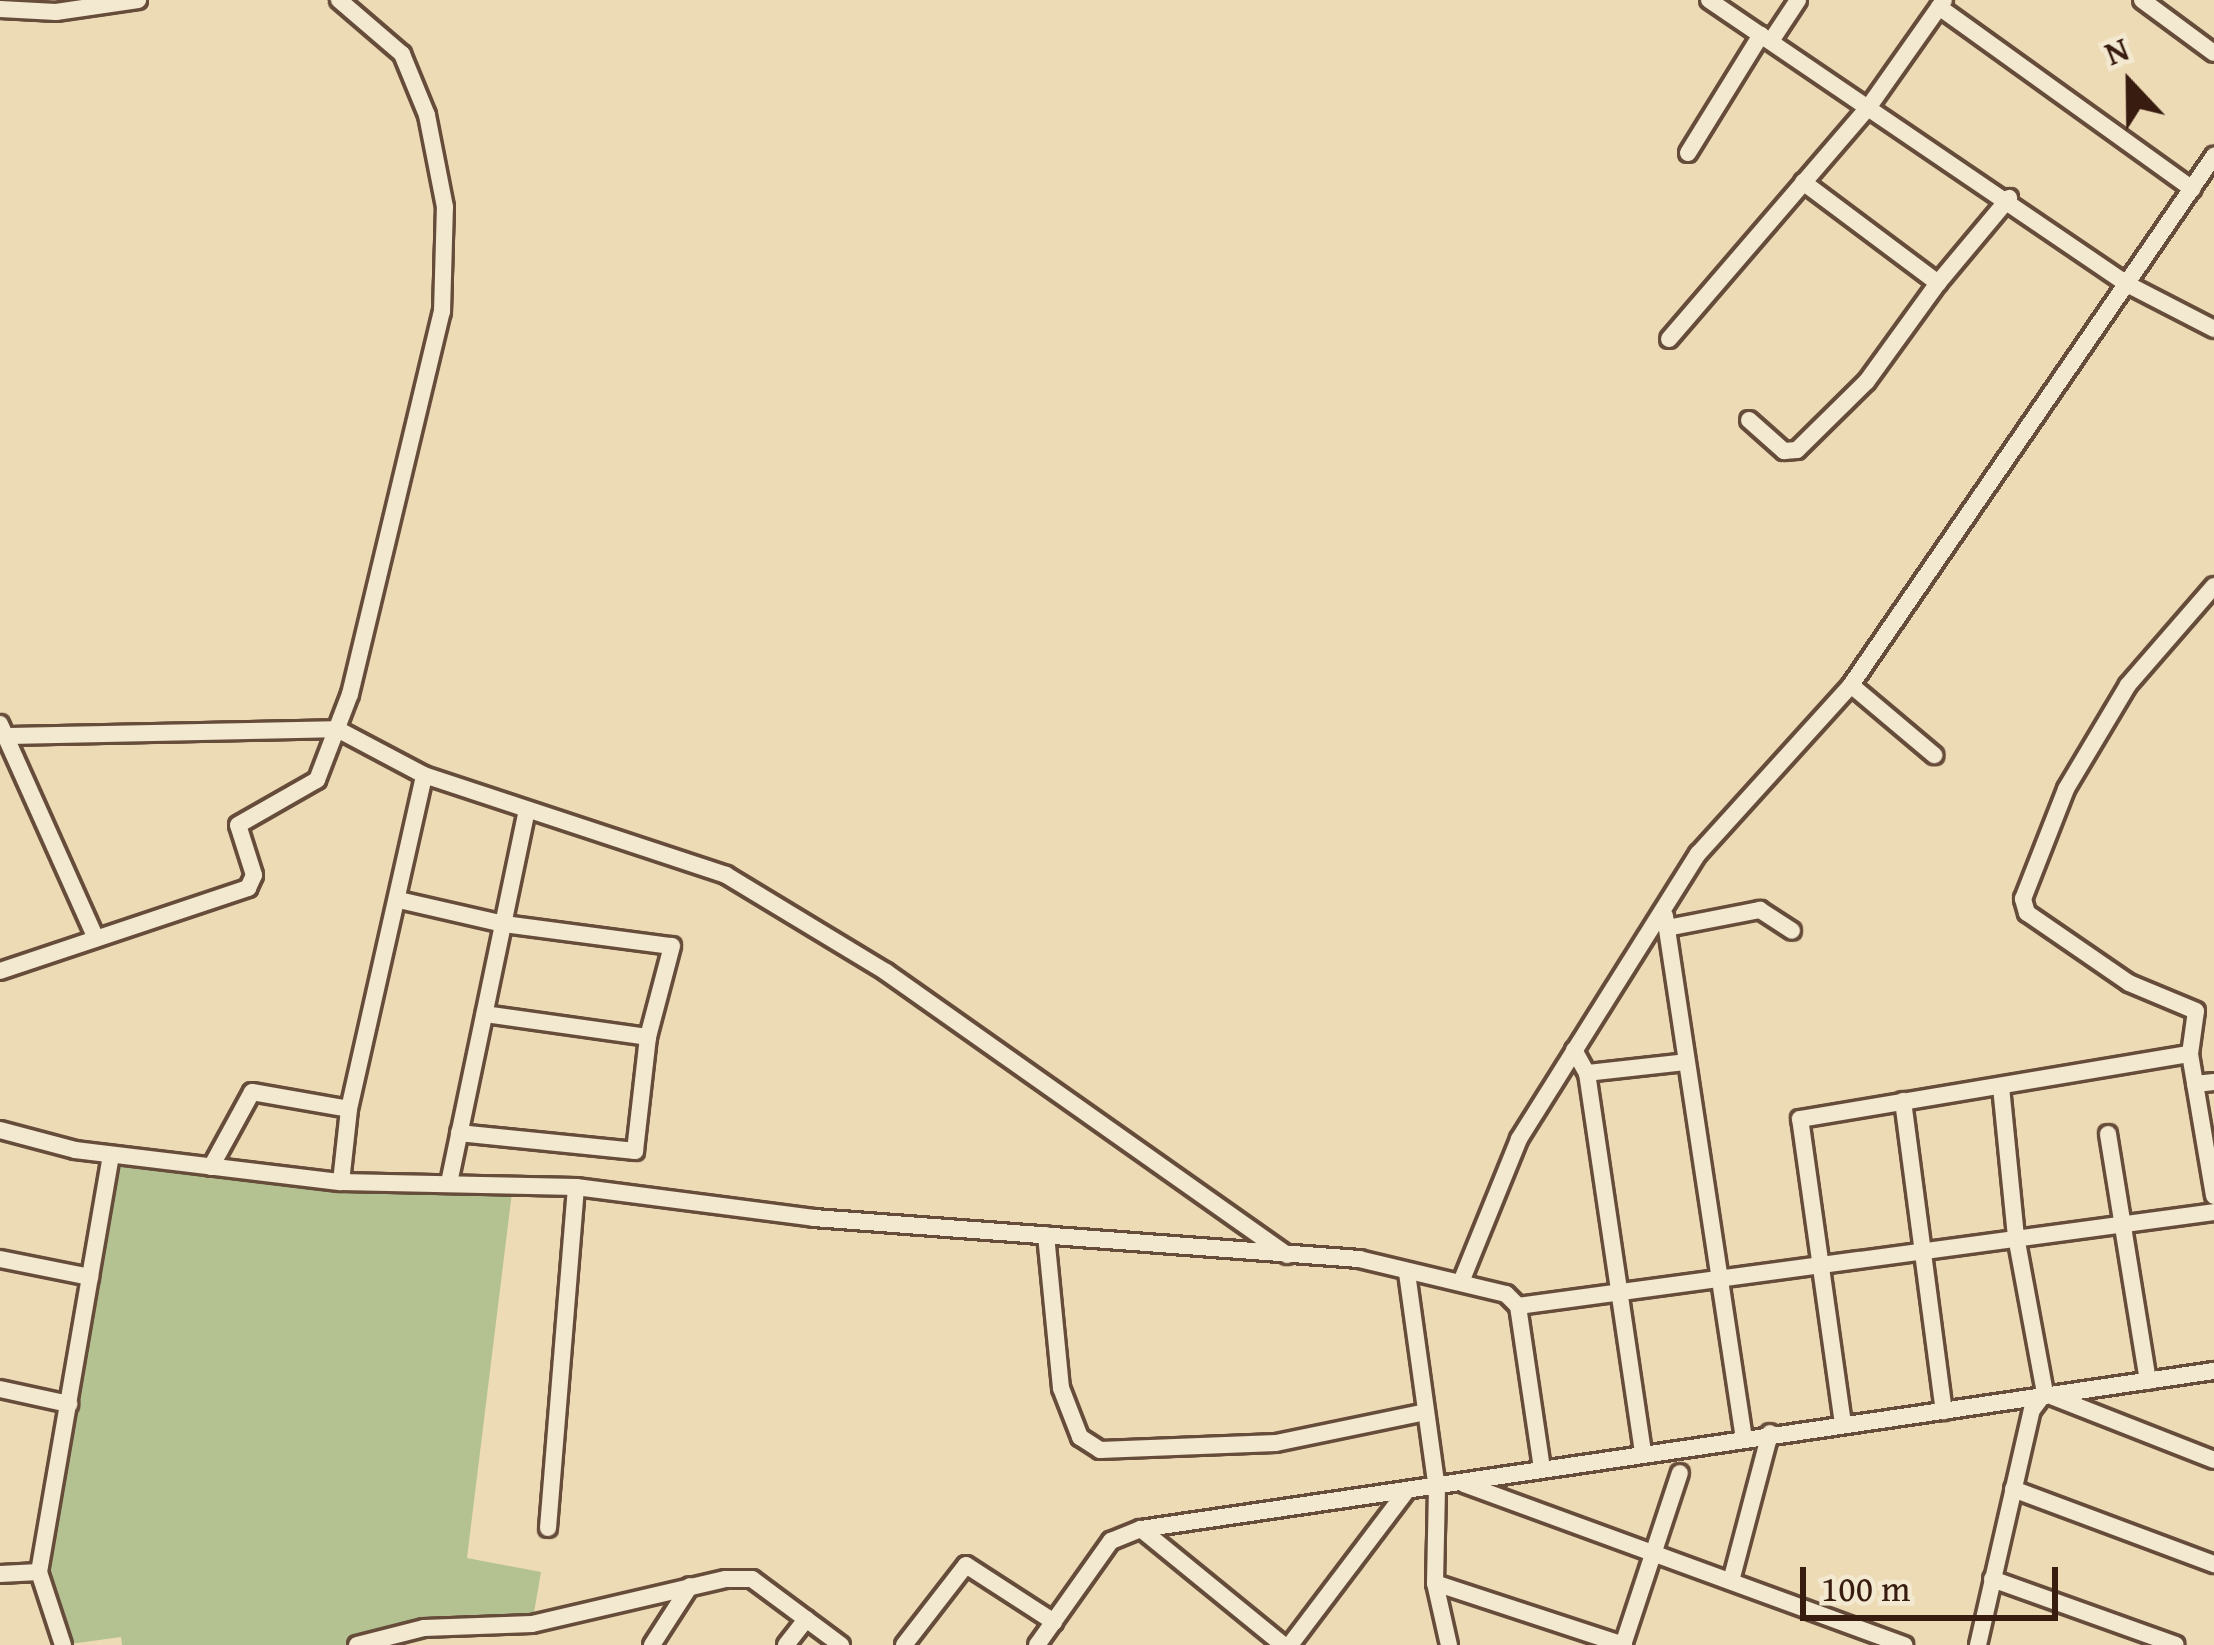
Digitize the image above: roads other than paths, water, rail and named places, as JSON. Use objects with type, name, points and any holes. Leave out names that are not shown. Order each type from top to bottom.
[{"type":"street","points":[[0,9],[56,12],[138,0]]},
{"type":"street","points":[[0,971],[248,888],[254,875],[238,825],[307,790],[337,729],[442,312],[445,207],[427,115],[402,54],[339,0]]},
{"type":"street","points":[[1709,0],[2009,198],[2128,284],[2214,329]]},
{"type":"street","points":[[1688,153],[1766,38],[1798,0]]},
{"type":"street","points":[[2142,0],[2214,53]]},
{"type":"street","points":[[1670,339],[1870,105],[1941,4],[2192,189]]},
{"type":"street","points":[[1461,1282],[1519,1139],[1574,1050],[1666,922],[1698,854],[1851,685],[2214,157]]},
{"type":"street","points":[[1803,182],[1938,283]]},
{"type":"street","points":[[1749,420],[1784,451],[1797,450],[1867,381],[1938,283],[2009,198]]},
{"type":"street","points":[[2214,586],[2128,686],[2066,789],[2023,899],[2026,913],[2129,983],[2196,1011],[2190,1054],[2205,1083],[2214,1196]]},
{"type":"street","points":[[1851,685],[1934,755]]},
{"type":"street","points":[[96,939],[3,730],[337,729],[424,775],[726,874],[886,972],[1288,1256]]},
{"type":"street","points":[[341,1182],[350,1109],[424,775]]},
{"type":"street","points":[[449,1183],[527,810]]},
{"type":"street","points":[[399,900],[504,924],[672,946],[648,1037],[635,1151],[460,1132]]},
{"type":"street","points":[[1666,922],[1760,910],[1792,931]]},
{"type":"street","points":[[1666,922],[1744,1439]]},
{"type":"street","points":[[484,1014],[648,1037]]},
{"type":"street","points":[[1574,1050],[1587,1072],[1643,1453]]},
{"type":"street","points":[[1844,1424],[1800,1119],[2190,1054]]},
{"type":"street","points":[[1587,1072],[1685,1062]]},
{"type":"street","points":[[1978,1645],[2032,1410],[2045,1393],[2016,1237],[2001,1088]]},
{"type":"street","points":[[211,1167],[252,1093],[350,1109]]},
{"type":"street","points":[[1903,1101],[1919,1251],[1944,1411]]},
{"type":"street","points":[[0,1130],[111,1155],[341,1182],[575,1187],[814,1218],[1359,1259],[1461,1282],[1519,1306],[2214,1212]]},
{"type":"street","points":[[2108,1134],[2148,1381]]},
{"type":"street","points":[[63,1645],[39,1572],[111,1155]]},
{"type":"street","points":[[548,1528],[575,1187]]},
{"type":"street","points":[[1046,1235],[1061,1388],[1080,1437],[1100,1450],[1276,1443],[1426,1412]]},
{"type":"street","points":[[0,1259],[90,1277]]},
{"type":"street","points":[[1407,1273],[1437,1488],[1435,1583],[1448,1645]]},
{"type":"street","points":[[1519,1306],[1542,1469]]},
{"type":"street","points":[[1037,1645],[1111,1541],[1141,1529],[2214,1371]]},
{"type":"street","points":[[0,1389],[69,1404]]},
{"type":"street","points":[[2045,1393],[2214,1460]]},
{"type":"street","points":[[1731,1580],[1770,1433]]},
{"type":"street","points":[[1435,1583],[1623,1645],[1680,1473]]},
{"type":"street","points":[[1463,1484],[1904,1645]]},
{"type":"street","points":[[2013,1489],[2214,1564]]},
{"type":"street","points":[[1141,1529],[1286,1645],[1405,1493]]},
{"type":"street","points":[[904,1645],[966,1565],[1054,1622]]},
{"type":"street","points":[[0,1574],[39,1572]]},
{"type":"street","points":[[357,1645],[424,1628],[532,1624],[690,1586],[752,1579],[841,1645]]},
{"type":"street","points":[[1992,1580],[2176,1645]]},
{"type":"street","points":[[652,1645],[690,1586]]},
{"type":"street","points":[[786,1645],[806,1619]]},
{"type":"street","points":[[519,1645],[532,1624]]}]
